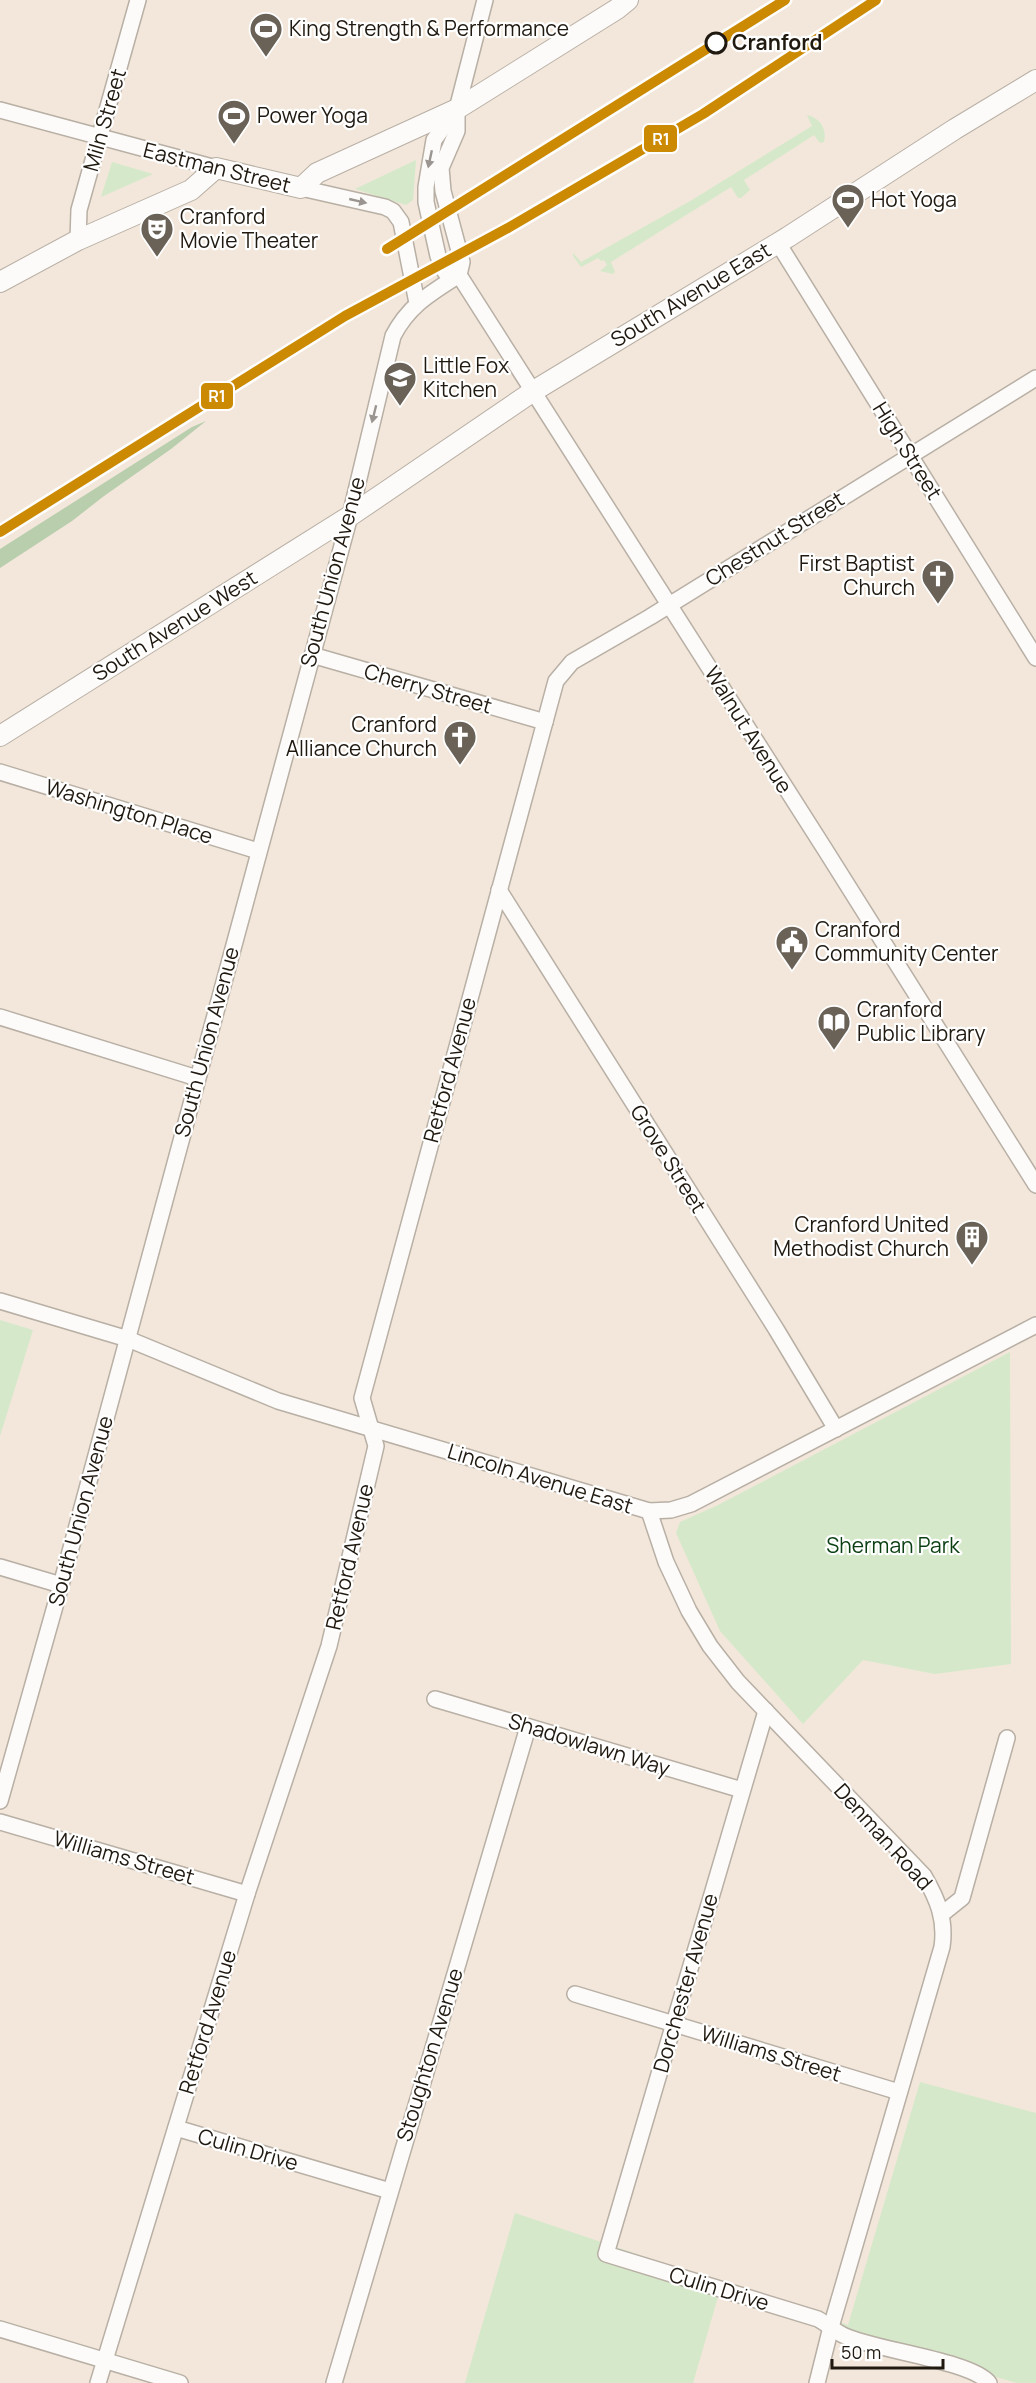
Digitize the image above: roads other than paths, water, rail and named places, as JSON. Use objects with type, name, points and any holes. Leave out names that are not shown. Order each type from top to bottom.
[{"type":"main road","points":[[595,21],[610,0]]},
{"type":"main road","points":[[301,188],[317,173],[457,109],[627,0]]},
{"type":"main road","name":"South Avenue East","points":[[350,516],[532,392],[778,243],[1036,80]]},
{"type":"main road","points":[[0,282],[78,240],[191,190],[216,168]]},
{"type":"main road","name":"Eastman Street","points":[[216,168],[301,188]]},
{"type":"main road","name":"South Avenue West","points":[[0,736],[350,516]]},
{"type":"street","name":"Miln Street","points":[[78,240],[79,210],[138,0]]},
{"type":"street","points":[[457,109],[434,140],[426,186],[426,202],[438,256],[445,272],[459,275],[462,262],[441,177],[441,168],[457,131],[457,109],[485,0]]},
{"type":"street","name":"Eastman Street","points":[[0,110],[216,168]]},
{"type":"street","name":"Eastman Street","points":[[301,188],[393,210],[400,222],[417,303]]},
{"type":"street","name":"High Street","points":[[778,243],[1036,658]]},
{"type":"street","name":"South Union Avenue","points":[[0,1801],[61,1586],[196,1078],[350,516],[393,336],[400,323],[417,303],[459,275]]},
{"type":"street","name":"Walnut Avenue","points":[[459,275],[1036,1185]]},
{"type":"street","name":"Chestnut Street","points":[[545,722],[556,681],[572,662],[1036,378]]},
{"type":"street","name":"Cherry Street","points":[[312,655],[545,722]]},
{"type":"street","name":"Retford Avenue","points":[[98,2383],[247,1894],[329,1646],[376,1446],[362,1398],[545,722]]},
{"type":"street","name":"Washington Place","points":[[0,772],[258,851]]},
{"type":"street","name":"Grove Street","points":[[499,890],[776,1329],[836,1429]]},
{"type":"street","points":[[0,1017],[196,1078]]},
{"type":"street","name":"Lincoln Avenue East","points":[[0,1301],[128,1339],[278,1401],[649,1511],[671,1510],[691,1504],[1036,1325]]},
{"type":"street","name":"Denman Road","points":[[649,1511],[666,1562],[689,1611],[710,1646],[738,1682],[924,1876],[942,1914],[944,1931],[942,1947],[831,2327],[817,2383]]},
{"type":"street","points":[[0,1567],[61,1586]]},
{"type":"street","name":"Shadowlawn Way","points":[[435,1699],[742,1790]]},
{"type":"street","name":"Dorchester Avenue","points":[[606,2254],[766,1712]]},
{"type":"street","name":"Stoughton Avenue","points":[[334,2383],[528,1727]]},
{"type":"street","points":[[942,1914],[963,1898],[1007,1738]]},
{"type":"street","name":"Williams Street","points":[[0,1822],[247,1894]]},
{"type":"street","name":"Williams Street","points":[[575,1994],[900,2092]]},
{"type":"street","name":"Culin Drive","points":[[176,2128],[390,2191]]},
{"type":"street","name":"Culin Drive","points":[[606,2254],[818,2319],[845,2336],[979,2374],[989,2383]]},
{"type":"street","points":[[0,2330],[180,2383]]},
{"type":"railway","points":[[0,532],[345,316],[508,228],[703,114],[876,0]]},
{"type":"place","name":"Cranford","points":[[716,43]]},
{"type":"place","name":"King Strength & Performance","points":[[266,58]]},
{"type":"place","name":"Power Yoga","points":[[234,145]]},
{"type":"place","name":"Hot Yoga","points":[[848,229]]},
{"type":"place","name":"Cranford Movie Theater","points":[[157,258]]},
{"type":"place","name":"Little Fox Kitchen","points":[[400,407]]},
{"type":"place","name":"First Baptist Church","points":[[938,605]]},
{"type":"place","name":"Cranford Alliance Church","points":[[460,766]]},
{"type":"place","name":"Cranford Community Center","points":[[792,971]]},
{"type":"place","name":"Cranford Public Library","points":[[834,1051]]},
{"type":"place","name":"Cranford United Methodist Church","points":[[972,1266]]},
{"type":"park label","name":"Sherman Park","points":[[893,1546]]}]
